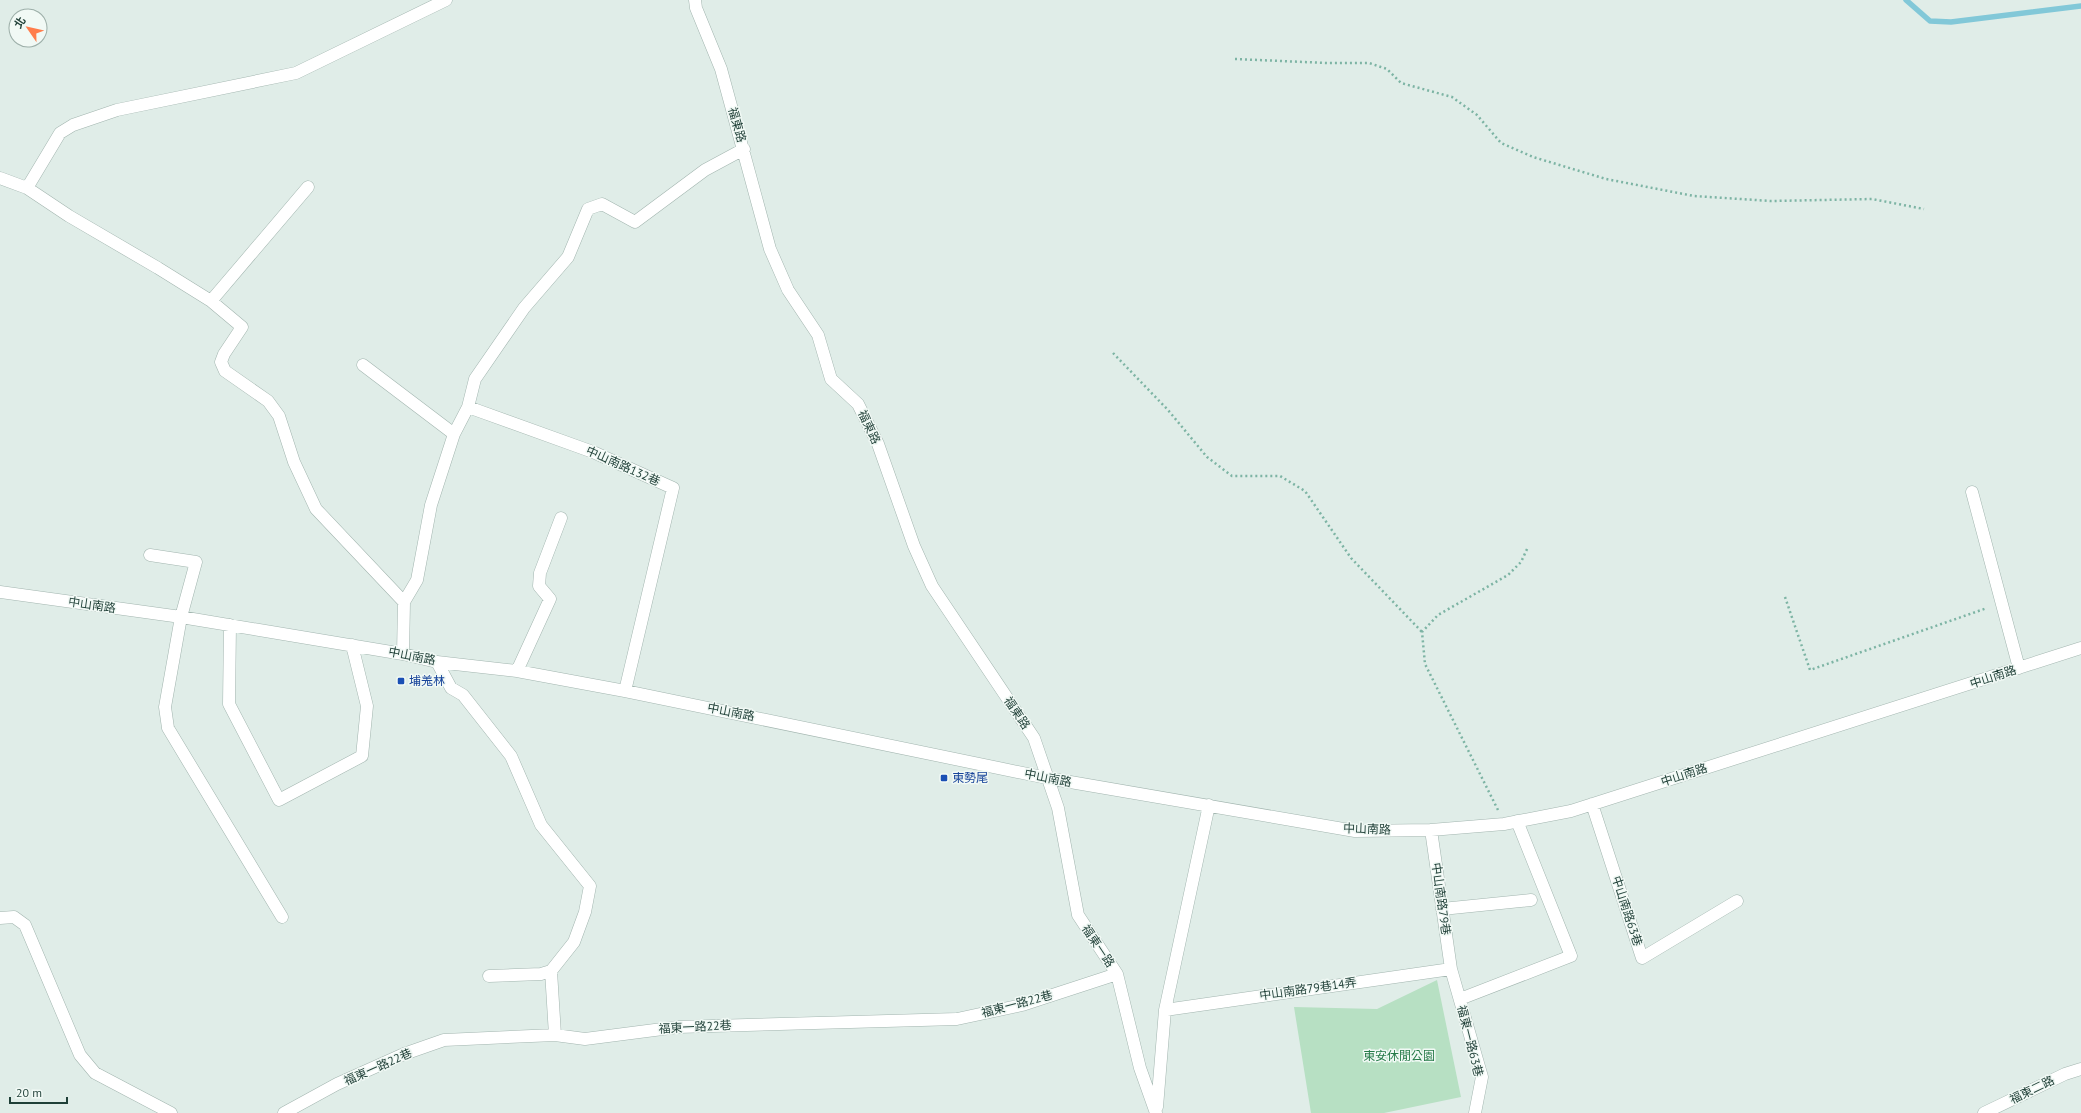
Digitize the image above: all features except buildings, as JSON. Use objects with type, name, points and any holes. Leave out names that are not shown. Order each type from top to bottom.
[{"type":"street","points":[[27,188],[60,133],[73,125],[117,110],[296,73],[446,0]]},
{"type":"street","name":"福東路","points":[[694,0],[721,69],[770,249],[788,290],[818,335],[831,379],[858,404],[878,444],[907,527],[932,586],[1034,738],[1047,778]]},
{"type":"street","points":[[403,654],[404,602],[417,580],[431,504],[454,434],[468,407],[475,379],[524,308],[568,257],[588,209],[602,204],[636,222],[705,170],[744,149]]},
{"type":"street","points":[[0,178],[27,188],[69,216],[211,301],[242,327],[224,354],[221,362],[225,371],[268,402],[279,416],[294,462],[316,509],[404,602]]},
{"type":"street","points":[[211,301],[308,186]]},
{"type":"street","points":[[363,365],[454,434]]},
{"type":"street","name":"中山南路132巷","points":[[468,407],[593,452],[673,488],[625,690]]},
{"type":"street","points":[[1972,492],[2019,668]]},
{"type":"street","points":[[517,671],[550,599],[539,586],[540,573],[561,518]]},
{"type":"street","points":[[150,555],[196,562],[181,617],[165,707],[168,728],[176,744],[282,917]]},
{"type":"street","name":"中山南路","points":[[0,592],[181,617],[352,645],[437,662],[517,671],[625,690],[1047,778],[1355,831],[1431,830],[1504,824],[1571,811],[2081,648]]},
{"type":"street","points":[[230,625],[229,704],[279,800],[362,756],[367,706],[352,645]]},
{"type":"street","points":[[437,662],[451,688],[463,695],[511,756],[541,825],[590,886],[585,912],[574,942],[552,971],[541,974],[489,976]]},
{"type":"street","name":"福東一路","points":[[1047,778],[1058,808],[1078,915],[1117,974],[1140,1068],[1157,1113]]},
{"type":"street","name":"中山南路63巷","points":[[1592,804],[1642,958],[1738,901]]},
{"type":"street","points":[[1157,1113],[1165,1010],[1209,805]]},
{"type":"street","points":[[1460,999],[1572,956],[1516,821]]},
{"type":"street","name":"中山南路79巷","points":[[1431,830],[1451,969]]},
{"type":"street","points":[[1442,909],[1531,900]]},
{"type":"street","points":[[0,918],[14,916],[25,925],[80,1055],[95,1073],[171,1113]]},
{"type":"street","name":"中山南路79巷14弄","points":[[1165,1010],[1451,969]]},
{"type":"street","name":"福東一路63巷","points":[[1451,969],[1482,1077],[1475,1113]]},
{"type":"street","points":[[552,971],[554,1035]]},
{"type":"street","name":"福東一路22巷","points":[[284,1113],[337,1084],[404,1054],[444,1040],[554,1035],[585,1039],[678,1027],[957,1019],[1022,1005],[1117,974]]},
{"type":"street","name":"福東二路","points":[[1984,1113],[2065,1074],[2081,1069]]},
{"type":"path","points":[[1235,59],[1326,64],[1369,62],[1387,69],[1402,83],[1452,97],[1477,115],[1501,143],[1534,157],[1606,179],[1694,196],[1771,201],[1872,200],[1924,209]]},
{"type":"path","points":[[1113,353],[1168,410],[1207,457],[1232,476],[1280,476],[1305,491],[1351,558],[1422,632],[1425,664],[1504,824]]},
{"type":"path","points":[[1422,632],[1438,615],[1508,575],[1521,562],[1528,547]]},
{"type":"path","points":[[1785,597],[1810,670],[2002,602]]},
{"type":"green space","name":"東安休閒公園","points":[[1437,980],[1461,1097],[1384,1113],[1311,1113],[1294,1007],[1377,1009]]},
{"type":"waterway","points":[[1906,0],[1930,21],[1951,22],[2081,6]]},
{"type":"place","name":"埔羗林","points":[[401,681]]},
{"type":"place","name":"東勢尾","points":[[944,778]]}]
